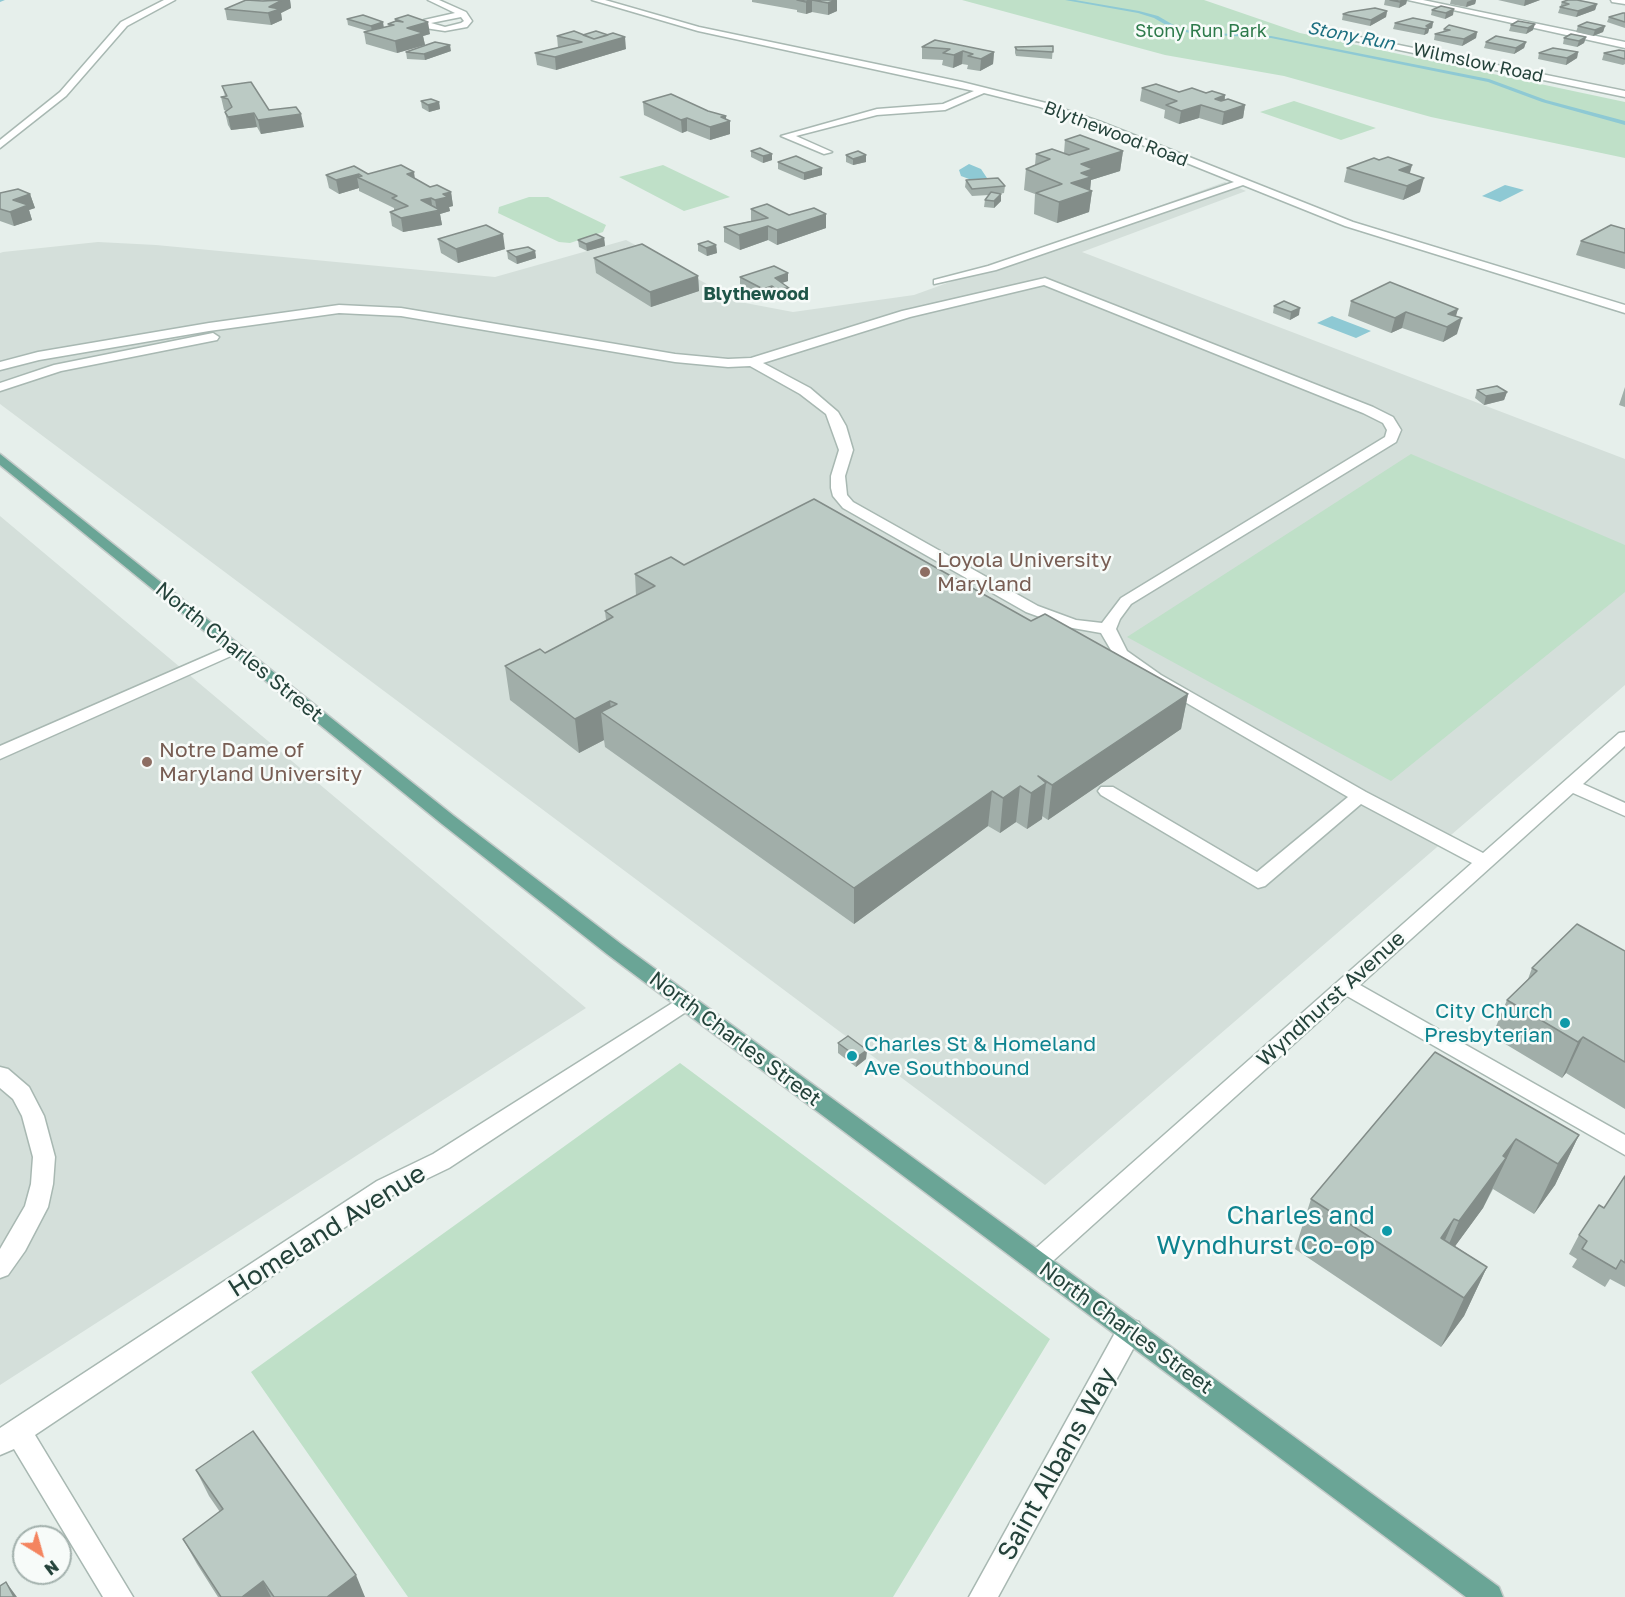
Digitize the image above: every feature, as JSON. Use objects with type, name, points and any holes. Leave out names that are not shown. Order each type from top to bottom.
[{"type":"main road","name":"North Charles Street","points":[[0,458],[447,820],[685,1003],[1489,1597]]},
{"type":"street","points":[[0,145],[63,94],[124,24],[171,0]]},
{"type":"street","points":[[432,0],[463,14]]},
{"type":"street","name":"Blythewood Road","points":[[596,0],[721,34],[984,90],[1079,117],[1240,183],[1388,237],[1625,309]]},
{"type":"street","points":[[1412,0],[1625,45]]},
{"type":"street","points":[[1615,0],[1625,2]]},
{"type":"street","name":"Wilmslow Road","points":[[1330,33],[1625,94]]},
{"type":"street","points":[[826,152],[786,136],[877,112],[945,107],[984,90]]},
{"type":"street","points":[[938,282],[1002,265],[1240,183]]},
{"type":"street","points":[[0,366],[38,356],[209,327],[339,309],[376,309],[675,358],[728,363],[752,362],[906,314],[1045,280],[1388,420],[1394,430],[1391,439],[1377,450],[1126,601],[1112,618],[1108,629],[1117,648],[1135,665],[1360,796],[1485,862]]},
{"type":"street","points":[[0,387],[58,368],[221,335],[269,319]]},
{"type":"street","points":[[752,362],[805,391],[831,412],[843,436],[846,450],[838,476],[838,488],[840,496],[848,505],[1032,609],[1072,624],[1108,629]]},
{"type":"street","points":[[0,753],[234,649]]},
{"type":"street","name":"Wyndhurst Avenue","points":[[1036,1262],[1625,736]]},
{"type":"street","points":[[1571,785],[1625,810]]},
{"type":"street","points":[[1107,791],[1258,881],[1360,796]]},
{"type":"street","points":[[1346,986],[1625,1146]]},
{"type":"street","name":"Homeland Avenue","points":[[9,1437],[385,1188],[441,1161],[551,1092],[685,1003]]},
{"type":"street","points":[[0,1075],[21,1093],[33,1116],[44,1157],[42,1184],[36,1207],[17,1244],[0,1268]]},
{"type":"street","name":"Saint Albans Way","points":[[983,1597],[1130,1330]]},
{"type":"street","points":[[9,1437],[119,1597]]},
{"type":"shaded area","name":"Loyola University Maryland","points":[[1225,182],[1246,191],[1082,252],[1625,459],[1625,685],[1045,1185],[0,404],[0,253],[3,252],[98,242],[156,245],[495,277],[626,240],[740,302],[793,312],[914,295]]},
{"type":"shaded area","name":"Notre Dame of Maryland University","points":[[0,516],[586,1008],[0,1385]]},
{"type":"green space","name":"Stony Run Park","points":[[962,0],[1204,0],[1300,33],[1625,102],[1625,158],[1431,117],[1284,76],[1165,55]]},
{"type":"green space","points":[[1294,101],[1376,128],[1341,140],[1260,112]]},
{"type":"green space","points":[[663,165],[730,197],[684,211],[619,177]]},
{"type":"green space","points":[[529,197],[548,197],[606,225],[603,232],[570,243],[559,242],[498,213],[499,207]]},
{"type":"green space","points":[[1411,454],[1625,545],[1625,592],[1391,781],[1127,637]]},
{"type":"green space","points":[[680,1063],[1050,1339],[893,1597],[408,1597],[251,1372]]},
{"type":"water","points":[[969,164],[981,169],[987,178],[977,182],[961,176],[959,170]]},
{"type":"water","points":[[1505,185],[1524,190],[1500,202],[1482,196]]},
{"type":"water","points":[[1332,316],[1371,331],[1356,338],[1317,323]]},
{"type":"building","points":[[246,0],[282,0],[269,7],[280,9],[268,13],[225,9]]},
{"type":"building","points":[[812,0],[836,0],[828,3]]},
{"type":"building","points":[[1568,0],[1597,4],[1578,11],[1560,7],[1569,4],[1562,2]]},
{"type":"building","points":[[1441,6],[1454,9],[1446,13],[1432,10]]},
{"type":"building","points":[[1375,8],[1387,11],[1371,20],[1343,14],[1349,12]]},
{"type":"building","points":[[1625,13],[1625,22],[1609,17]]},
{"type":"building","points":[[363,15],[383,22],[371,26],[347,19]]},
{"type":"building","points":[[408,15],[428,22],[407,28],[423,33],[395,41],[364,32],[394,25],[388,24],[396,21],[403,22],[395,19]]},
{"type":"building","points":[[1413,18],[1433,22],[1425,29],[1395,23]]},
{"type":"building","points":[[1518,21],[1535,24],[1528,28],[1511,25]]},
{"type":"building","points":[[1587,22],[1605,26],[1595,30],[1578,26]]},
{"type":"building","points":[[1449,25],[1477,32],[1464,39],[1435,34],[1450,30],[1444,29]]},
{"type":"building","points":[[574,31],[594,39],[613,33],[625,37],[555,57],[535,53],[582,42],[557,36]]},
{"type":"building","points":[[596,31],[608,35],[594,39],[583,35]]},
{"type":"building","points":[[1571,34],[1586,37],[1579,41],[1564,38]]},
{"type":"building","points":[[1496,36],[1526,42],[1516,48],[1486,42]]},
{"type":"building","points":[[935,40],[994,52],[981,59],[968,56],[973,54],[963,51],[954,55],[943,53],[950,49],[922,47]]},
{"type":"building","points":[[435,42],[450,45],[424,54],[406,52]]},
{"type":"building","points":[[1053,46],[1053,52],[1017,50],[1015,47]]},
{"type":"building","points":[[1553,48],[1578,52],[1567,58],[1539,53]]},
{"type":"building","points":[[1625,51],[1625,59],[1604,53]]},
{"type":"building","points":[[251,82],[269,110],[296,107],[301,114],[258,120],[254,113],[228,117],[225,112],[232,107],[228,99],[221,97],[227,96],[222,86]]},
{"type":"building","points":[[1156,84],[1179,92],[1192,88],[1206,93],[1212,91],[1225,95],[1215,99],[1221,101],[1228,99],[1245,105],[1224,112],[1201,105],[1181,111],[1166,105],[1177,101],[1142,88]]},
{"type":"building","points":[[671,94],[708,111],[726,116],[721,117],[730,121],[710,127],[687,118],[681,120],[643,102]]},
{"type":"building","points":[[431,99],[439,102],[428,105],[421,101]]},
{"type":"building","points":[[1080,135],[1123,151],[1081,164],[1093,169],[1081,173],[1091,177],[1071,183],[1092,191],[1059,202],[1036,193],[1062,184],[1026,169],[1050,159],[1036,154],[1052,149],[1069,155],[1089,149],[1065,140]]},
{"type":"building","points":[[760,148],[772,154],[763,156],[751,151]]},
{"type":"building","points":[[858,151],[866,155],[853,159],[846,155]]},
{"type":"building","points":[[796,156],[822,168],[804,173],[778,162]]},
{"type":"building","points":[[1388,157],[1412,165],[1399,170],[1424,178],[1407,186],[1347,168],[1374,158],[1379,160]]},
{"type":"building","points":[[401,165],[414,172],[407,174],[430,187],[437,185],[451,192],[443,194],[448,197],[421,200],[440,210],[401,218],[390,212],[408,206],[392,198],[397,196],[357,177],[362,176],[359,174],[336,180],[326,175],[354,166],[368,174]]},
{"type":"building","points":[[998,178],[1005,186],[972,189],[966,180]]},
{"type":"building","points":[[18,189],[30,194],[13,200],[28,205],[10,212],[0,209],[0,193]]},
{"type":"building","points":[[991,192],[1001,194],[994,201],[985,200]]},
{"type":"building","points":[[767,204],[789,215],[814,208],[826,214],[777,230],[768,226],[739,235],[724,227],[768,218],[751,209]]},
{"type":"building","points":[[486,225],[503,234],[456,249],[438,239]]},
{"type":"building","points":[[1611,225],[1625,229],[1625,253],[1581,241]]},
{"type":"building","points":[[596,234],[604,238],[586,244],[578,240]]},
{"type":"building","points":[[708,241],[716,245],[706,248],[698,244]]},
{"type":"building","points":[[642,244],[698,276],[650,292],[594,258]]},
{"type":"building","points":[[528,247],[535,251],[516,257],[507,251]]},
{"type":"building","points":[[774,266],[788,273],[775,278],[789,288],[776,289],[772,286],[763,289],[740,277]]},
{"type":"building","points":[[1390,282],[1458,309],[1448,314],[1462,318],[1447,327],[1406,312],[1395,318],[1351,301]]},
{"type":"building","points":[[1284,301],[1300,308],[1291,312],[1274,306]]},
{"type":"building","points":[[1497,386],[1507,392],[1486,396],[1477,390]]},
{"type":"building","points":[[814,499],[1031,621],[1045,614],[1188,694],[1052,785],[1038,776],[1046,783],[1031,793],[1020,786],[1003,798],[992,791],[854,888],[601,712],[617,704],[610,701],[575,719],[505,666],[540,649],[545,653],[613,617],[605,611],[655,586],[635,574],[671,557],[684,565]]},
{"type":"building","points":[[1577,924],[1625,951],[1625,1062],[1583,1037],[1578,1042],[1507,1000],[1537,971],[1532,968]]},
{"type":"building","points":[[848,1036],[867,1050],[857,1057],[838,1043]]},
{"type":"building","points":[[1435,1052],[1579,1135],[1558,1164],[1516,1139],[1503,1156],[1506,1158],[1459,1221],[1454,1219],[1441,1238],[1487,1267],[1464,1298],[1311,1199]]},
{"type":"building","points":[[1625,1176],[1625,1263],[1621,1260],[1616,1269],[1582,1249],[1587,1241],[1579,1235],[1599,1205],[1604,1208]]},
{"type":"building","points":[[253,1431],[356,1575],[327,1597],[274,1597],[263,1581],[242,1597],[221,1597],[183,1539],[223,1509],[196,1470]]},
{"type":"building","points":[[6,1582],[14,1597],[0,1597],[0,1586]]},
{"type":"waterway","name":"Stony Run","points":[[1067,0],[1139,12],[1156,17],[1175,28],[1194,33],[1271,37],[1489,81],[1544,101],[1625,123]]},
{"type":"place","name":"Loyola University Maryland","points":[[925,572]]},
{"type":"place","name":"Notre Dame of Maryland University","points":[[147,762]]},
{"type":"place","name":"City Church Presbyterian","points":[[1565,1023]]},
{"type":"place","name":"Charles St & Homeland Ave Southbound","points":[[852,1056]]},
{"type":"place","name":"Charles and Wyndhurst Co-op","points":[[1387,1231]]},
{"type":"district","name":"Blythewood","points":[[756,294]]}]
